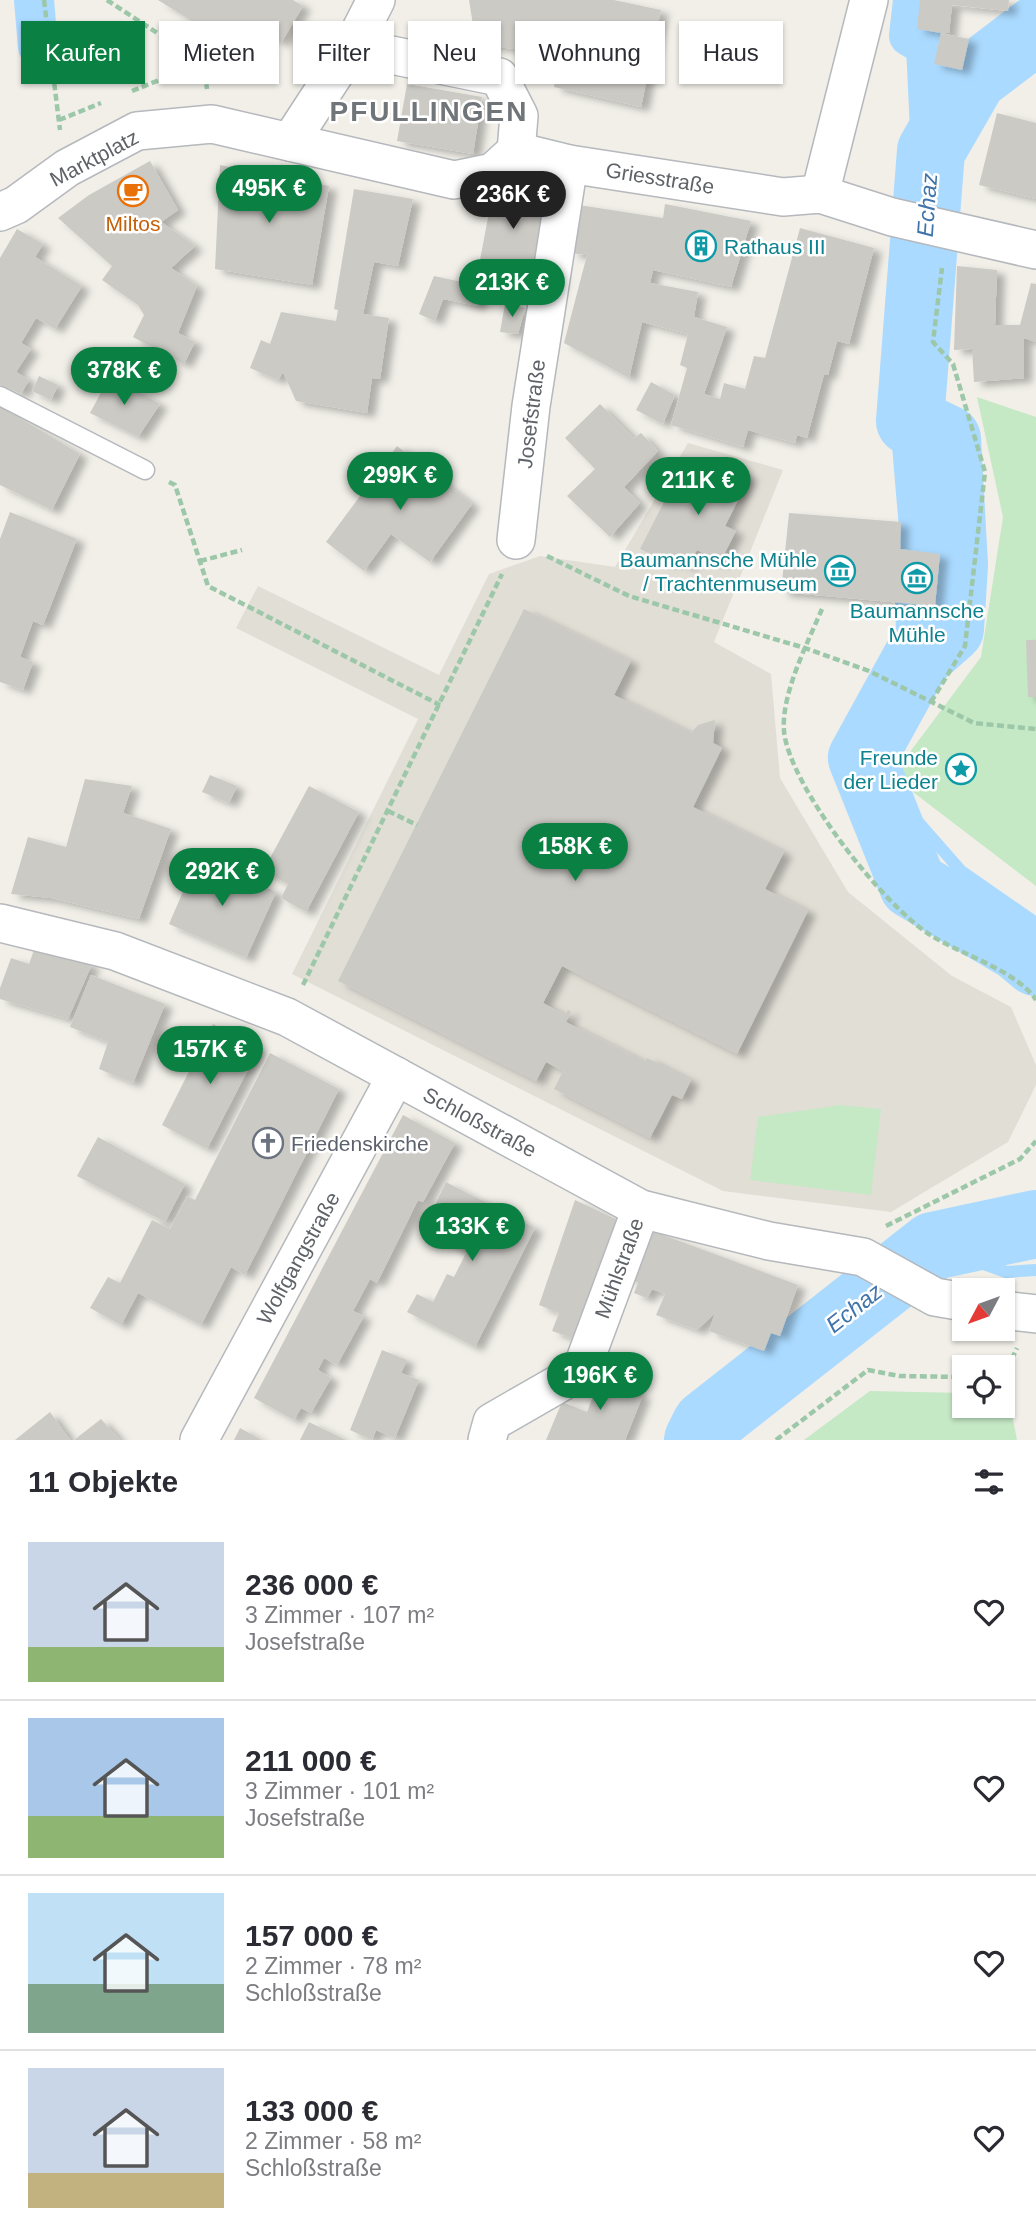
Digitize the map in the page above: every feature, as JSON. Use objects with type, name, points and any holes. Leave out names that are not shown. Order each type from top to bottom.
[{"type":"street","points":[[365,21],[376,0]]},
{"type":"street","points":[[820,194],[869,0]]},
{"type":"street","points":[[328,84],[290,142],[454,180],[493,172],[516,151],[519,116],[499,77],[394,56]]},
{"type":"street","name":"Marktplatz","points":[[0,212],[67,168],[137,131],[212,124],[290,142]]},
{"type":"street","name":"Griesstraße","points":[[516,151],[569,164],[783,197],[820,194],[892,217],[1036,250]]},
{"type":"street","name":"Josefstraße","points":[[516,540],[531,405],[569,164]]},
{"type":"street","name":"Schloßstraße","points":[[0,923],[115,951],[287,1017],[641,1209],[769,1241],[854,1256],[949,1300]]},
{"type":"street","name":"Wolfgangstraße","points":[[199,1440],[397,1076]]},
{"type":"street","name":"Mühlstraße","points":[[486,1440],[492,1422],[581,1371],[641,1209]]},
{"type":"lane","points":[[0,396],[145,470]]},
{"type":"path","points":[[44,0],[59,120]]},
{"type":"path","points":[[107,0],[159,34]]},
{"type":"path","points":[[930,702],[965,646],[985,472],[953,364],[933,342],[947,229]]},
{"type":"path","points":[[145,470],[175,485],[208,586],[440,705]]},
{"type":"path","points":[[516,540],[629,596],[805,648],[869,671],[974,723],[1036,729]]},
{"type":"path","points":[[200,561],[242,550]]},
{"type":"path","points":[[287,1017],[494,594]]},
{"type":"path","points":[[822,609],[791,687],[784,730],[795,766],[824,819],[880,889],[930,935],[988,965],[1030,991],[1036,1000]]},
{"type":"path","points":[[388,811],[417,825]]},
{"type":"path","points":[[854,1256],[854,1242],[1020,1158],[1036,1140]]},
{"type":"path","points":[[776,1440],[784,1430],[868,1370],[899,1376],[952,1377]]},
{"type":"shaded area","points":[[688,443],[783,470],[714,642],[771,674],[780,778],[848,892],[952,976],[1011,1007],[1036,1065],[1036,1085],[1008,1142],[891,1212],[723,1191],[292,974],[418,719],[236,628],[258,586],[439,675],[489,574],[540,556],[615,567]]},
{"type":"green space","points":[[977,397],[1036,417],[1036,886],[892,776],[981,657],[1003,517]]},
{"type":"green space","points":[[840,1105],[881,1109],[871,1195],[750,1180],[758,1117]]},
{"type":"green space","points":[[870,1391],[952,1393],[952,1418],[1013,1418],[1017,1440],[804,1440]]},
{"type":"building","points":[[158,0],[293,0],[303,6],[281,43],[279,21],[192,21]]},
{"type":"building","points":[[469,0],[614,0],[661,10],[659,21],[515,21],[515,49],[501,47],[501,21],[472,21]]},
{"type":"building","points":[[920,0],[1009,0],[1008,11],[952,5],[949,33],[941,33],[917,29]]},
{"type":"building","points":[[941,33],[969,39],[962,70],[934,64]]},
{"type":"building","points":[[407,84],[482,97],[473,154],[397,141]]},
{"type":"building","points":[[554,84],[646,84],[641,107],[554,87]]},
{"type":"building","points":[[997,113],[1036,123],[1036,199],[979,185]]},
{"type":"building","points":[[150,161],[178,210],[161,222],[195,246],[171,268],[197,286],[178,333],[195,342],[184,364],[133,337],[144,315],[138,305],[102,280],[112,266],[58,218],[89,195]]},
{"type":"building","points":[[220,165],[329,186],[312,285],[215,269]]},
{"type":"building","points":[[494,186],[547,197],[531,276],[479,265]]},
{"type":"building","points":[[354,189],[413,199],[398,266],[374,262],[363,314],[389,318],[380,379],[372,378],[367,413],[296,401],[283,372],[278,380],[250,368],[261,340],[270,344],[281,312],[336,321],[338,310],[334,309]]},
{"type":"building","points":[[665,204],[751,221],[731,287],[653,270],[650,283],[698,292],[694,317],[727,327],[704,394],[720,399],[724,383],[745,389],[754,356],[765,358],[800,228],[874,248],[849,344],[837,341],[828,375],[824,374],[807,438],[797,435],[795,443],[748,430],[743,447],[671,425],[687,368],[680,365],[688,334],[642,322],[629,378],[564,343],[587,255],[571,253],[579,205],[663,218]]},
{"type":"building","points":[[17,229],[43,244],[35,257],[82,286],[55,329],[36,318],[21,343],[31,349],[16,372],[29,380],[21,394],[0,385],[0,258]]},
{"type":"building","points":[[957,266],[997,270],[995,325],[1020,325],[1031,283],[1036,284],[1036,342],[1024,338],[1024,378],[974,382],[972,349],[954,350]]},
{"type":"building","points":[[434,276],[481,286],[478,306],[443,299],[435,321],[419,314]]},
{"type":"building","points":[[505,304],[525,308],[518,334],[500,332]]},
{"type":"building","points":[[39,376],[58,385],[51,400],[32,391]]},
{"type":"building","points":[[110,376],[160,404],[138,437],[90,413]]},
{"type":"building","points":[[651,382],[675,395],[663,424],[636,410]]},
{"type":"building","points":[[600,404],[634,438],[641,433],[658,451],[624,487],[640,503],[610,537],[567,496],[595,469],[565,438]]},
{"type":"building","points":[[0,406],[80,454],[52,510],[0,485]]},
{"type":"building","points":[[397,446],[472,504],[430,562],[391,534],[364,571],[326,542]]},
{"type":"building","points":[[704,461],[719,467],[722,461],[750,476],[725,526],[736,531],[720,562],[697,550],[688,566],[674,558],[671,563],[640,549],[667,496],[687,506],[692,496],[688,492]]},
{"type":"building","points":[[10,512],[77,539],[43,625],[33,621],[20,657],[33,662],[23,690],[0,682],[0,539]]},
{"type":"building","name":"Baumannsche Mühle / Trachtenmuseum","points":[[789,513],[901,522],[900,549],[940,554],[935,606],[781,592]]},
{"type":"building","points":[[524,609],[631,661],[614,695],[691,733],[698,725],[715,720],[713,743],[722,748],[693,807],[784,852],[765,889],[808,911],[737,1054],[562,966],[543,1003],[565,1015],[568,1010],[571,1012],[566,1022],[645,1062],[647,1058],[691,1080],[682,1099],[672,1095],[650,1138],[554,1089],[563,1071],[546,1062],[536,1081],[338,981]]},
{"type":"building","points":[[1026,640],[1036,640],[1036,697],[1028,697]]},
{"type":"building","points":[[210,775],[237,786],[229,803],[202,792]]},
{"type":"building","points":[[85,779],[132,786],[123,813],[171,829],[139,919],[51,898],[11,894],[28,837],[66,847]]},
{"type":"building","points":[[309,786],[359,812],[306,912],[281,898],[288,884],[263,871]]},
{"type":"building","points":[[198,857],[276,892],[246,958],[169,924]]},
{"type":"building","points":[[35,947],[92,964],[68,1019],[0,999],[0,988],[11,958],[29,964]]},
{"type":"building","points":[[91,975],[165,1004],[133,1083],[99,1069],[108,1042],[70,1027]]},
{"type":"building","points":[[213,1024],[259,1048],[207,1149],[162,1125]]},
{"type":"building","name":"Friedenskirche","points":[[270,1053],[339,1089],[245,1275],[231,1267],[201,1325],[138,1293],[121,1325],[90,1308],[108,1277],[120,1283],[152,1220],[170,1229],[187,1196],[195,1200]]},
{"type":"building","points":[[403,1115],[455,1143],[423,1202],[418,1200],[377,1283],[370,1279],[353,1311],[364,1316],[337,1365],[324,1358],[318,1370],[331,1378],[311,1413],[301,1408],[294,1420],[254,1398]]},
{"type":"building","points":[[98,1137],[185,1184],[165,1222],[77,1176]]},
{"type":"building","points":[[446,1182],[535,1228],[475,1347],[407,1312],[417,1294],[433,1302],[447,1274],[454,1277],[466,1253],[422,1231]]},
{"type":"building","points":[[575,1200],[620,1221],[580,1341],[552,1331],[559,1313],[539,1305]]},
{"type":"building","points":[[647,1229],[798,1285],[780,1336],[771,1333],[764,1351],[709,1331],[715,1313],[697,1330],[656,1315],[665,1294],[652,1289],[647,1298],[634,1293],[638,1283],[627,1278]]},
{"type":"building","points":[[382,1350],[407,1360],[401,1373],[419,1380],[395,1438],[376,1430],[372,1440],[350,1430]]},
{"type":"building","points":[[605,1366],[636,1379],[630,1390],[643,1395],[625,1440],[546,1440],[562,1402],[587,1412]]},
{"type":"building","points":[[50,1412],[70,1440],[15,1440]]},
{"type":"building","points":[[101,1419],[120,1440],[74,1440]]},
{"type":"building","points":[[309,1422],[346,1440],[300,1440]]},
{"type":"building","points":[[240,1428],[262,1440],[234,1440]]},
{"type":"waterway","points":[[34,0],[36,21]]},
{"type":"waterway","points":[[913,0],[909,36],[926,46],[931,151]]},
{"type":"waterway","name":"Echaz","points":[[1036,30],[973,78],[931,151],[910,421],[947,439],[954,565],[950,629],[917,658],[862,758],[913,885],[1018,947],[1036,962]]},
{"type":"waterway","name":"Echaz","points":[[910,421],[921,552]]},
{"type":"waterway","name":"Echaz","points":[[915,604],[917,658]]},
{"type":"waterway","points":[[862,758],[961,871],[1036,923]]},
{"type":"waterway","name":"Echaz","points":[[698,1440],[706,1424],[933,1246],[1036,1224]]},
{"type":"waterway","points":[[933,1246],[1006,1272],[1036,1270]]},
{"type":"place","name":"Miltos","points":[[133,191]]},
{"type":"place","name":"Rathaus III","points":[[701,246]]},
{"type":"place","name":"Baumannsche Mühle / Trachtenmuseum","points":[[840,571]]},
{"type":"place","name":"Baumannsche Mühle","points":[[917,578]]},
{"type":"place","name":"Freunde der Lieder","points":[[961,769]]},
{"type":"place","name":"Friedenskirche","points":[[268,1143]]},
{"type":"district","name":"PFULLINGEN","points":[[429,111]]}]
